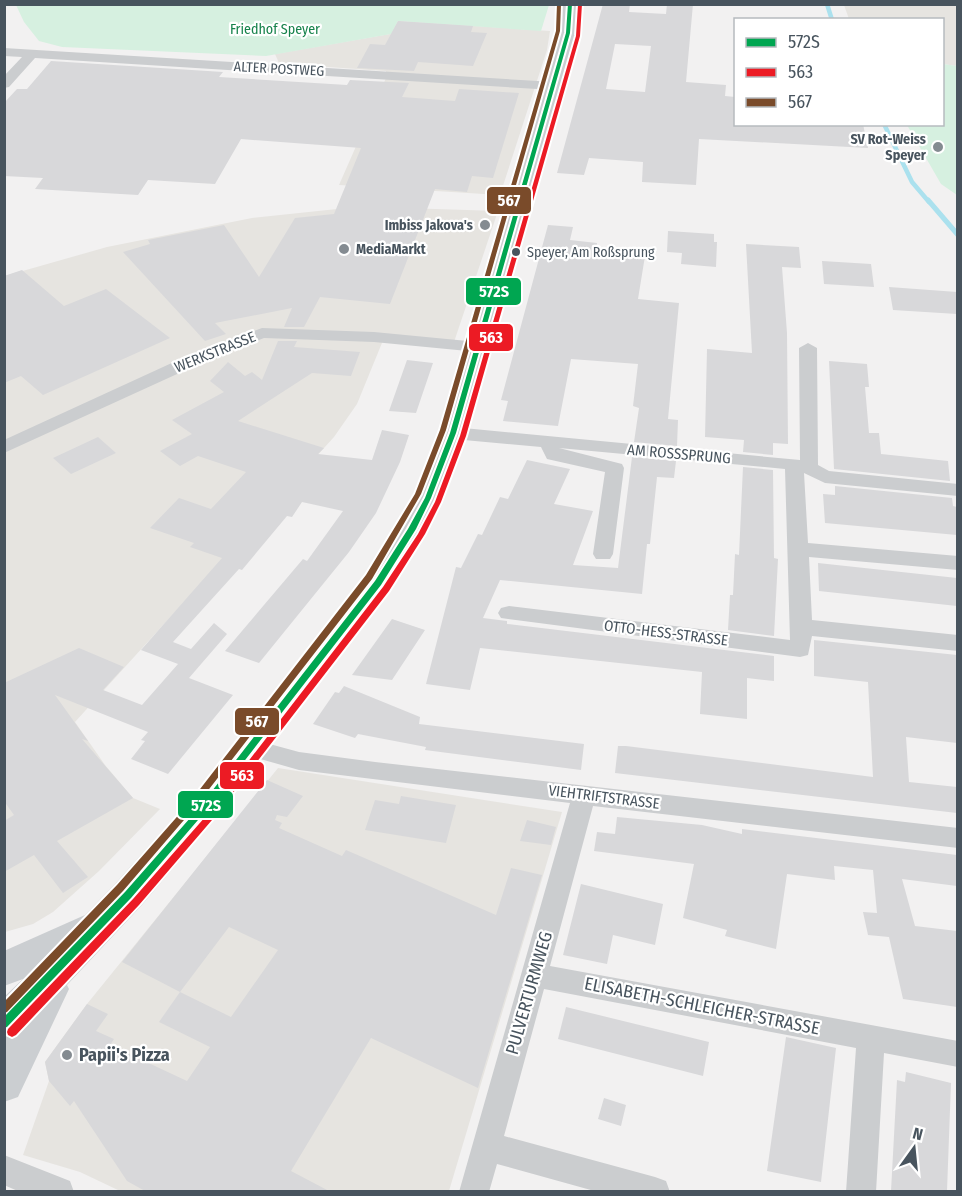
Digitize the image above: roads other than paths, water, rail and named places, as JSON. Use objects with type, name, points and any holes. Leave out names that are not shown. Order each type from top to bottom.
[{"type":"main road","points":[[4,1025],[102,924],[201,811],[394,559],[428,498],[453,433],[554,86],[570,26],[570,4]]},
{"type":"main road","points":[[4,969],[102,924]]},
{"type":"main road","points":[[4,1083],[57,972]]},
{"type":"street","name":"ALTER POSTWEG","points":[[4,52],[554,86]]},
{"type":"street","points":[[4,84],[32,54]]},
{"type":"street","name":"WERKSTRASSE","points":[[4,447],[194,360],[262,333],[374,337],[478,347]]},
{"type":"street","points":[[802,466],[808,348]]},
{"type":"street","name":"AM ROSSSPRUNG","points":[[453,433],[802,466],[825,477],[957,490]]},
{"type":"street","name":"AM ROSSSPRUNG","points":[[549,442],[549,452],[554,455],[615,468],[603,554]]},
{"type":"street","name":"OTTO-HESS-STRASSE","points":[[509,613],[800,649],[802,627],[798,549],[802,466]]},
{"type":"street","points":[[798,549],[957,564]]},
{"type":"street","points":[[802,627],[957,643]]},
{"type":"street","name":"VIEHTRIFTSTRASSE","points":[[251,748],[299,761],[957,838]]},
{"type":"street","name":"PULVERTURMWEG","points":[[474,1191],[584,795]]},
{"type":"street","name":"ELISABETH-SCHLEICHER-STRASSE","points":[[534,975],[957,1054]]},
{"type":"street","points":[[861,1191],[871,1038]]},
{"type":"street","points":[[486,1146],[648,1190]]},
{"type":"street","points":[[4,1170],[59,1191]]},
{"type":"waterway","points":[[827,4],[831,18]]},
{"type":"waterway","points":[[885,126],[912,182],[929,202]]},
{"type":"waterway","points":[[928,200],[958,235]]},
{"type":"place","name":"SV Rot-Weiss Speyer","points":[[938,147]]},
{"type":"place","name":"Imbiss Jakova's","points":[[485,225]]},
{"type":"place","name":"MediaMarkt","points":[[344,249]]},
{"type":"place","name":"Speyer, Am Roßsprung","points":[[516,252]]},
{"type":"place","name":"Papii's Pizza","points":[[67,1055]]},
{"type":"park label","name":"Friedhof Speyer","points":[[275,29]]}]
